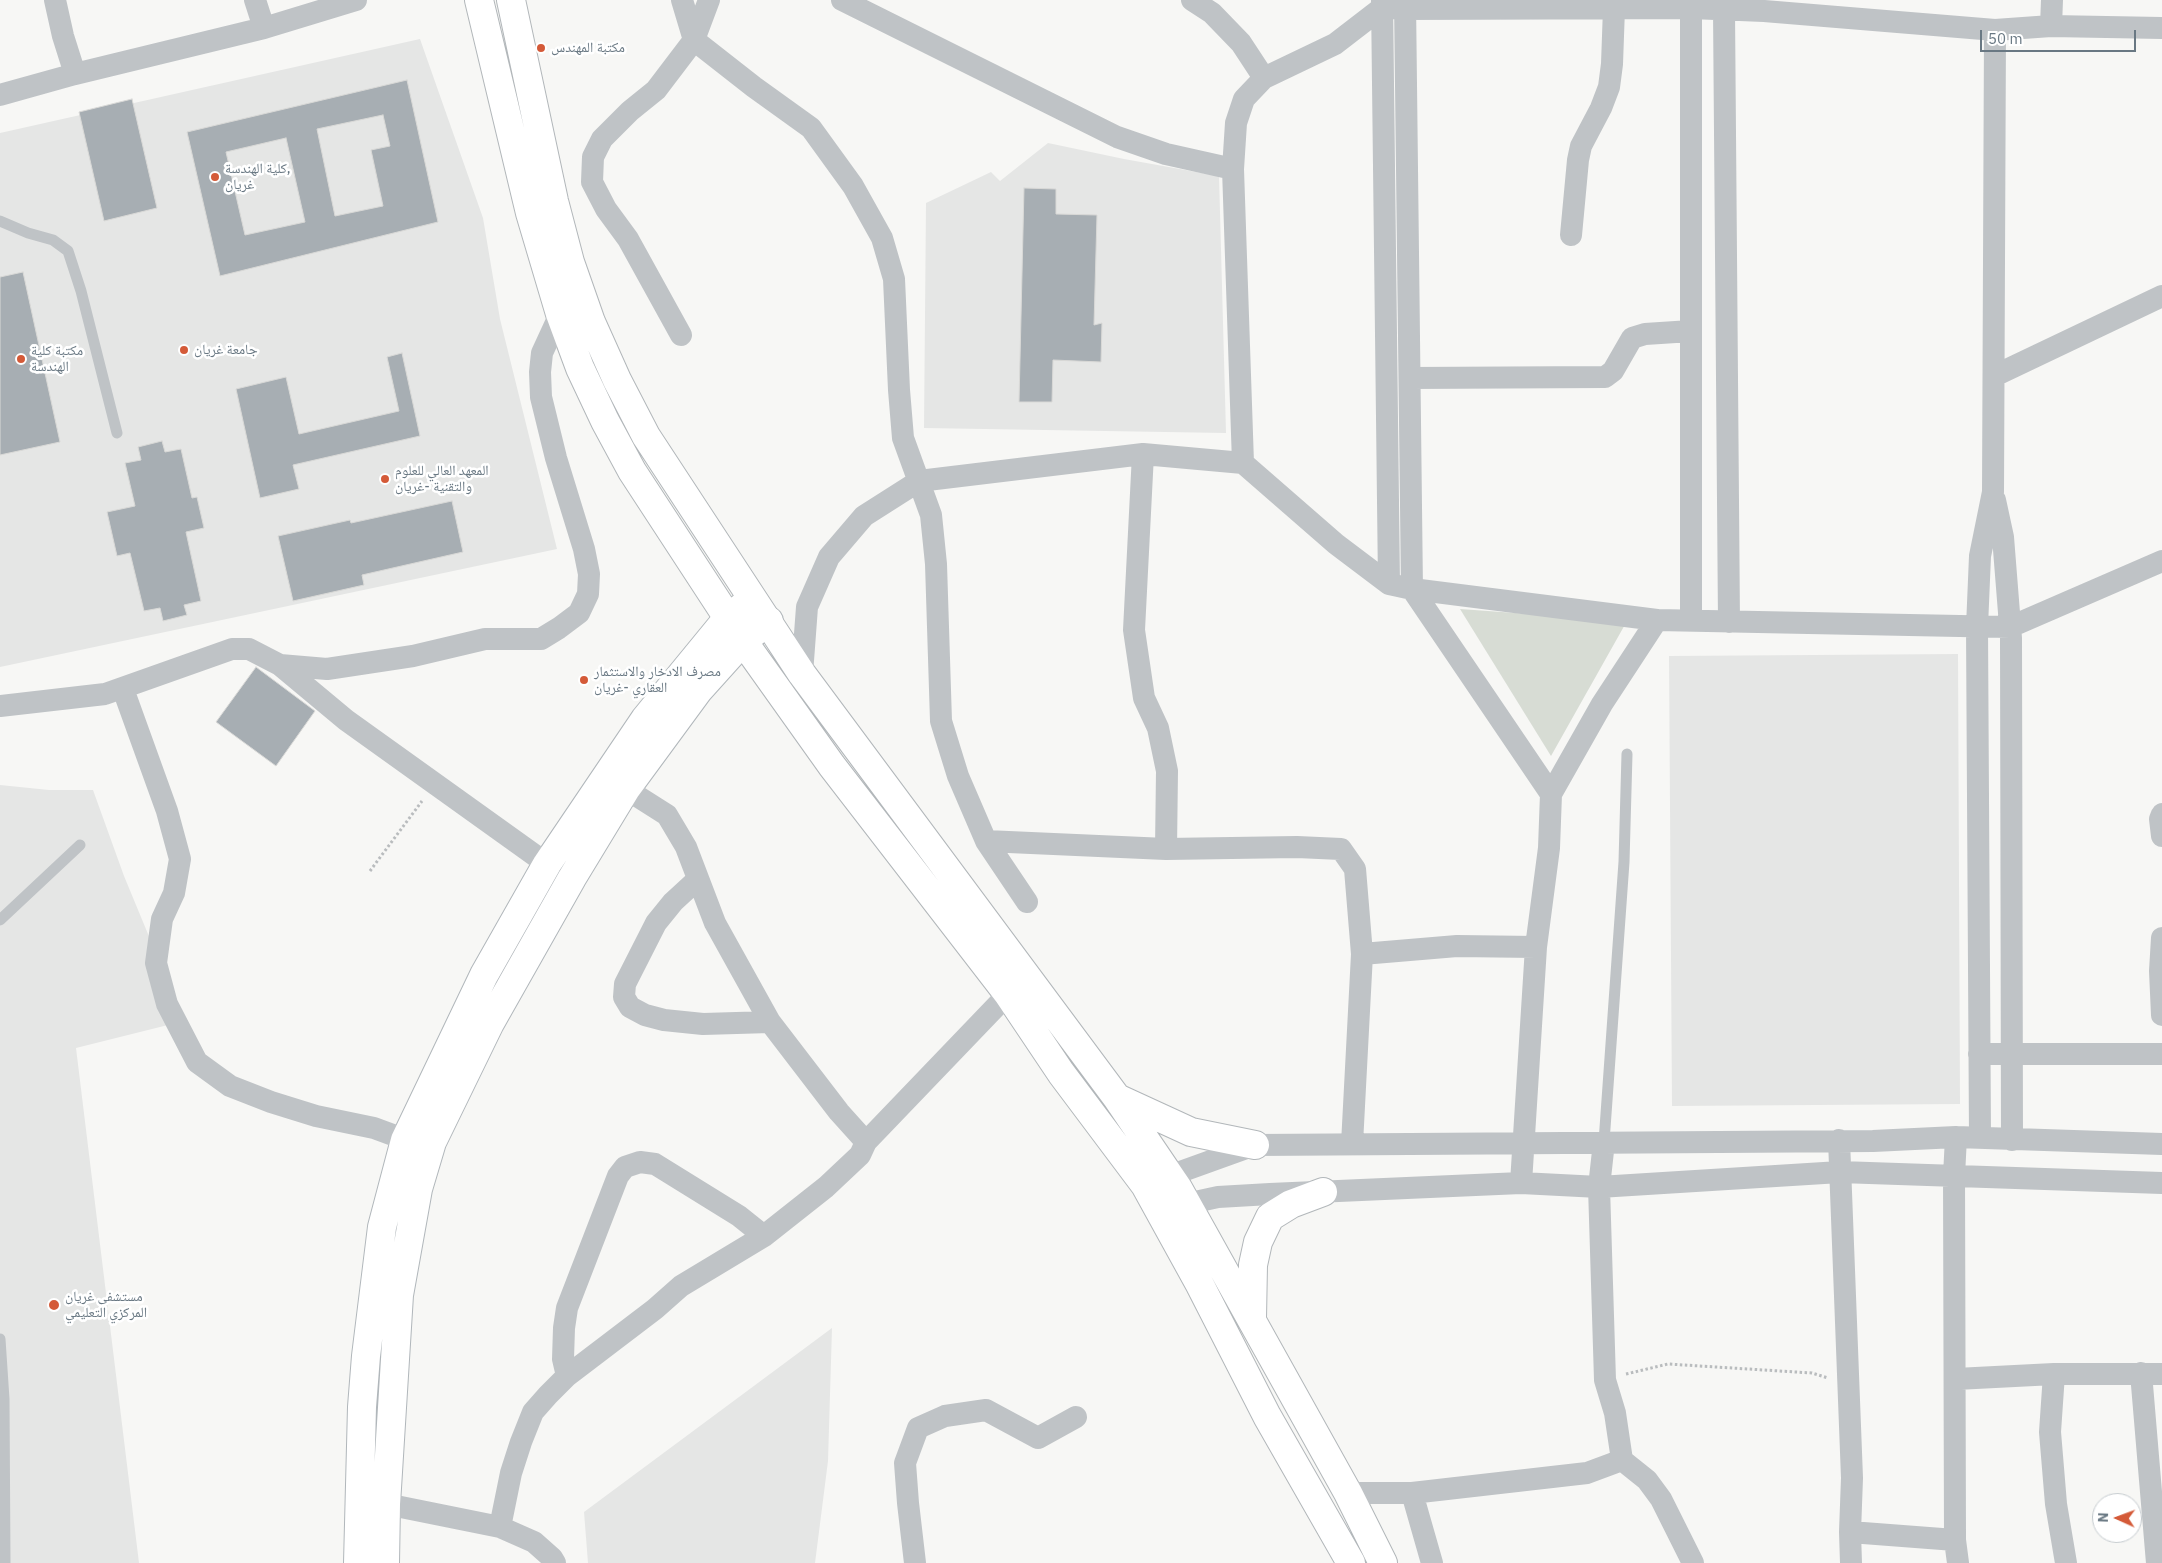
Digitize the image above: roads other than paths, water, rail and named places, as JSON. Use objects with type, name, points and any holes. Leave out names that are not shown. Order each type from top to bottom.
[{"type":"main road","points":[[479,0],[530,213],[560,314],[580,368],[632,471],[742,641],[832,766],[1008,994],[1061,1073],[1157,1180],[1187,1202],[1348,1493],[1383,1563]]},
{"type":"main road","points":[[511,0],[554,201],[570,262],[591,322],[616,380],[646,436],[802,674],[1117,1098],[1157,1180],[1159,1211],[1199,1283],[1267,1416],[1351,1563]]},
{"type":"main road","points":[[358,1563],[362,1407],[366,1356],[382,1227],[405,1140],[484,975],[548,864],[645,719],[727,619],[752,599]]},
{"type":"main road","points":[[385,1563],[386,1504],[399,1295],[418,1189],[430,1149],[495,1014],[567,886],[626,789],[698,691],[742,641],[769,621]]},
{"type":"main road","points":[[1117,1098],[1191,1132],[1255,1144]]},
{"type":"main road","points":[[1252,1319],[1254,1265],[1258,1242],[1270,1217],[1290,1204],[1323,1192]]},
{"type":"street","points":[[55,0],[62,35],[75,74]]},
{"type":"street","points":[[255,0],[264,28]]},
{"type":"street","points":[[0,95],[75,74],[264,28],[356,0]]},
{"type":"street","points":[[682,0],[694,40],[810,128],[853,186],[882,238],[894,279],[903,438],[931,515],[936,564],[942,721],[958,776],[986,841],[1027,902]]},
{"type":"street","points":[[681,335],[628,239],[606,209],[592,182],[593,157],[602,139],[630,111],[656,90],[694,40],[709,0]]},
{"type":"street","points":[[842,0],[1117,137],[1166,154],[1233,169]]},
{"type":"street","points":[[1192,0],[1212,13],[1241,43],[1264,78]]},
{"type":"street","points":[[2051,26],[2052,0]]},
{"type":"street","points":[[1244,463],[1233,169],[1236,123],[1244,99],[1264,78],[1335,44],[1394,4],[1724,10],[1764,5],[1995,30],[2051,26],[2162,28]]},
{"type":"street","points":[[1394,4],[1410,378],[1412,589],[1550,794]]},
{"type":"street","points":[[1388,584],[1394,4]]},
{"type":"street","points":[[1571,235],[1581,146],[1601,108],[1609,87],[1614,8]]},
{"type":"street","points":[[1691,8],[1691,620]]},
{"type":"street","points":[[1724,10],[1729,622]]},
{"type":"street","points":[[1980,1138],[1977,627],[1980,556],[1993,492],[1995,30]]},
{"type":"street","points":[[1994,376],[2162,296]]},
{"type":"street","points":[[280,665],[327,669],[413,656],[485,639],[541,638],[559,628],[579,612],[588,594],[589,574],[582,541],[556,458],[541,397],[540,372],[542,353],[560,314]]},
{"type":"street","points":[[1410,378],[1605,377],[1613,371],[1632,338],[1645,334],[1691,331]]},
{"type":"street","points":[[1143,454],[1134,630],[1144,698],[1158,728],[1167,771],[1166,849]]},
{"type":"street","points":[[802,674],[807,607],[829,557],[864,516],[919,481],[1143,454],[1244,463],[1336,544],[1388,584],[1412,589],[1657,620],[2010,627],[2162,561]]},
{"type":"street","points":[[1993,492],[2003,537],[2010,627],[2012,1140]]},
{"type":"street","points":[[1521,1183],[1536,947],[1549,848],[1550,794],[1602,704],[1657,620]]},
{"type":"street","points":[[0,706],[104,694],[123,689],[232,649],[249,650],[280,665],[346,720],[548,864]]},
{"type":"street","points":[[123,689],[167,811],[180,859],[174,893],[162,920],[156,963],[167,1004],[197,1062],[230,1086],[271,1102],[316,1116],[374,1128],[430,1149]]},
{"type":"street","points":[[626,789],[667,815],[686,847],[715,924],[770,1022],[839,1112],[866,1142]]},
{"type":"street","points":[[2162,814],[2160,818],[2162,836]]},
{"type":"street","points":[[986,841],[1166,849],[1297,847],[1341,849],[1355,869],[1362,954],[1352,1144]]},
{"type":"street","points":[[698,878],[673,902],[656,923],[625,984],[624,997],[630,1007],[645,1015],[664,1020],[703,1024],[770,1022]]},
{"type":"street","points":[[2162,938],[2162,1015]]},
{"type":"street","points":[[1362,954],[1457,946],[1536,947]]},
{"type":"street","points":[[500,1527],[511,1473],[531,1419],[548,1395],[567,1376],[681,1286],[764,1236],[793,1215],[826,1187],[860,1154],[866,1142],[1008,994]]},
{"type":"street","points":[[1979,1054],[2162,1054]]},
{"type":"street","points":[[1157,1180],[1255,1144],[1839,1140],[1956,1137],[2162,1144]]},
{"type":"street","points":[[1956,1137],[1954,1176],[1955,1540],[1958,1563]]},
{"type":"street","points":[[1839,1140],[1852,1478],[1851,1563]]},
{"type":"street","points":[[1604,1142],[1599,1187],[1605,1380],[1615,1413],[1622,1460],[1647,1480],[1661,1499],[1693,1563]]},
{"type":"street","points":[[567,1376],[563,1359],[567,1308],[618,1176],[625,1168],[640,1162],[655,1164],[723,1205],[764,1236]]},
{"type":"street","points":[[1159,1211],[1187,1202],[1218,1197],[1521,1183],[1599,1187],[1840,1172],[2162,1183]]},
{"type":"street","points":[[1956,1378],[2054,1374],[2152,1374],[2157,1563]]},
{"type":"street","points":[[2054,1374],[2050,1432],[2056,1504],[2066,1563]]},
{"type":"street","points":[[916,1563],[905,1463],[918,1428],[945,1416],[986,1410],[1038,1438],[1076,1418]]},
{"type":"street","points":[[1348,1493],[1412,1493],[1586,1474],[1622,1460]]},
{"type":"street","points":[[1412,1493],[1432,1563]]},
{"type":"street","points":[[386,1504],[500,1527],[534,1542],[555,1563]]},
{"type":"street","points":[[1850,1532],[1955,1540]]},
{"type":"lane","points":[[0,221],[28,233],[53,240],[68,251],[81,291],[117,433]]},
{"type":"lane","points":[[1604,1142],[1624,862],[1627,754]]},
{"type":"lane","points":[[0,920],[80,845]]},
{"type":"lane","points":[[0,1339],[4,1399],[2,1523],[5,1563]]},
{"type":"place","name":"مكتبة المهندس","points":[[541,48]]},
{"type":"place","name":"كلية الهندسة, غريان","points":[[215,177]]},
{"type":"place","name":"جامعة غريان","points":[[184,350]]},
{"type":"place","name":"مكتبة كلية الهندسة","points":[[21,359]]},
{"type":"place","name":"المعهد العالي للعلوم والتقنية -غريان","points":[[385,479]]},
{"type":"place","name":"مصرف الادخار والاستثمار العقاري -غريان","points":[[584,680]]},
{"type":"place","name":"مستشفى غريان المركزي التعليمي","points":[[54,1305]]}]
